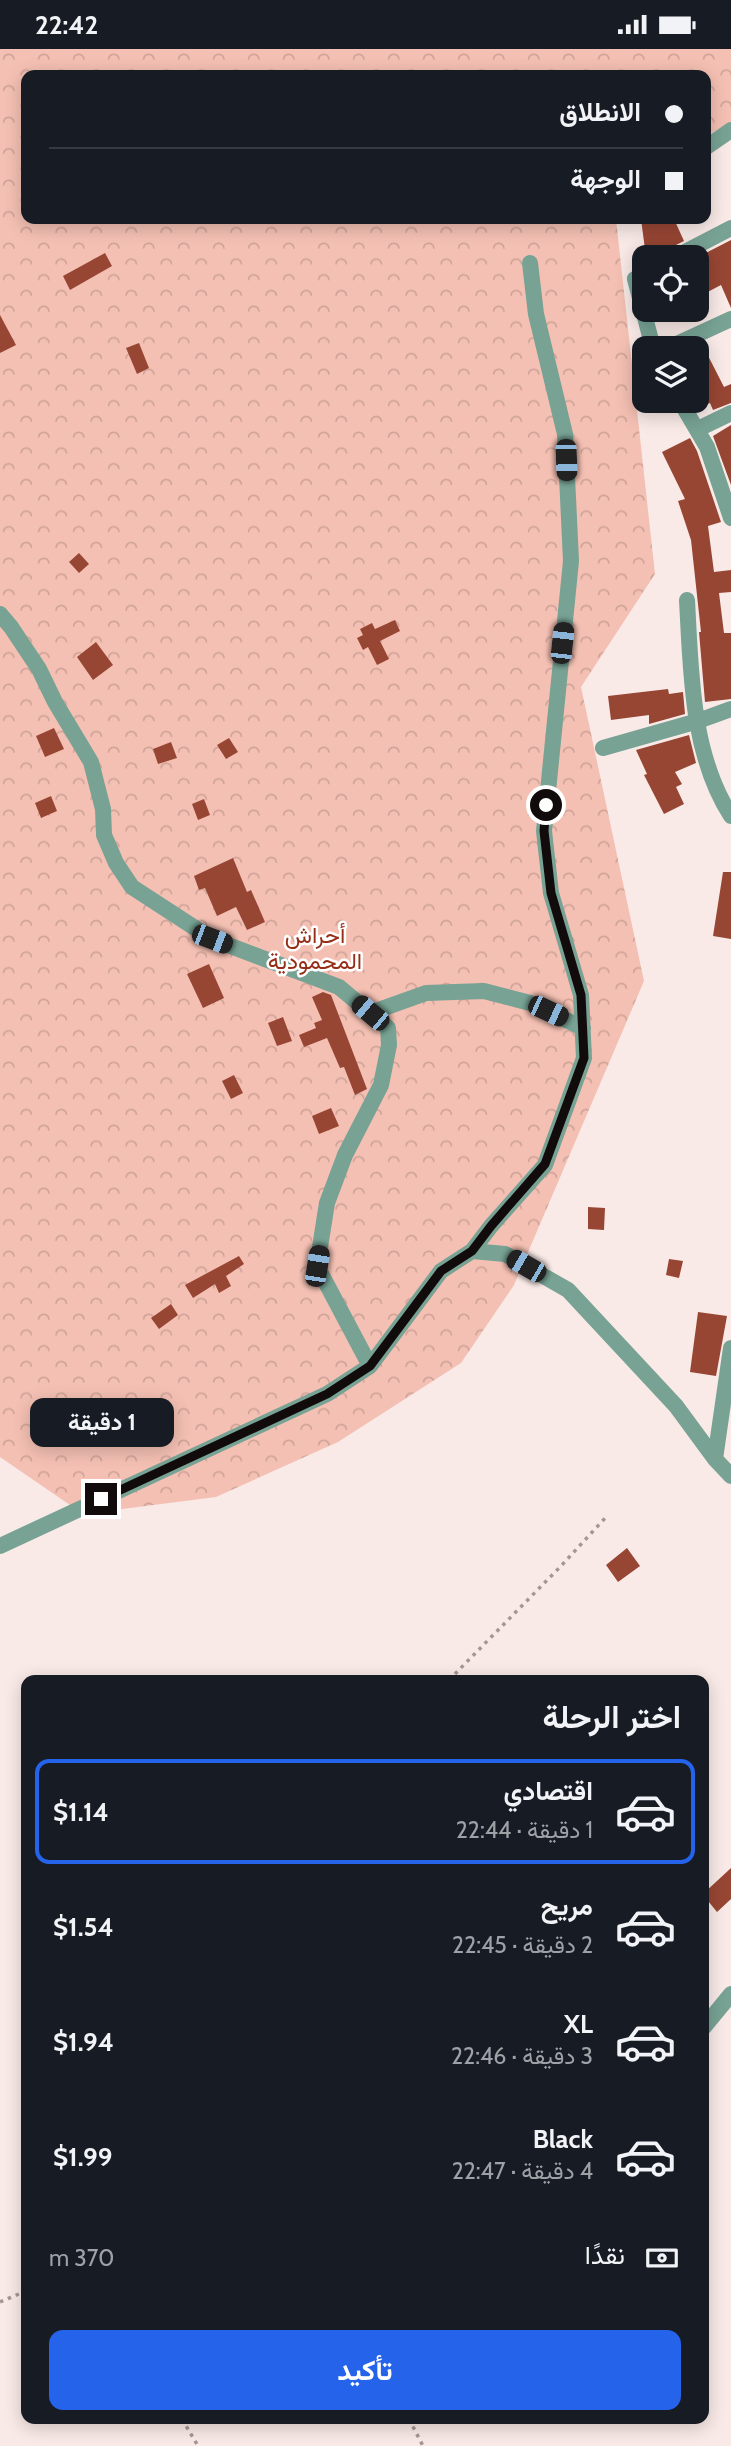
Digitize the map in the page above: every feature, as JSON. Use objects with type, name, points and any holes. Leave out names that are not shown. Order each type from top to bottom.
[{"type":"street","points":[[711,144],[731,130]]},
{"type":"street","points":[[698,245],[731,228]]},
{"type":"street","points":[[0,1546],[327,1394],[370,1366],[441,1271],[472,1251],[545,1164],[584,1058],[581,995],[551,893],[544,831],[571,561],[565,434],[536,314],[530,263]]},
{"type":"street","points":[[694,336],[731,319]]},
{"type":"street","points":[[687,413],[698,429],[712,459],[731,518]]},
{"type":"street","points":[[698,429],[731,413]]},
{"type":"street","points":[[687,600],[692,686],[698,721],[719,797],[731,816]]},
{"type":"street","points":[[0,614],[39,669],[55,702],[92,762],[103,809],[104,835],[116,863],[132,887],[212,939],[339,986],[387,1028],[390,1045],[381,1085],[345,1155],[327,1203],[317,1266],[370,1366]]},
{"type":"street","points":[[603,748],[731,709]]},
{"type":"street","points":[[370,1013],[426,993],[484,991],[530,1003],[583,1028]]},
{"type":"street","points":[[472,1251],[505,1254],[568,1290],[676,1406],[731,1476]]},
{"type":"street","points":[[715,1459],[731,1348]]},
{"type":"street","points":[[709,2021],[731,1994]]},
{"type":"path","points":[[454,1675],[607,1516]]},
{"type":"path","points":[[0,2302],[21,2293]]},
{"type":"path","points":[[186,2424],[198,2446]]},
{"type":"path","points":[[412,2424],[423,2446]]},
{"type":"green space","name":"أحراش المحمودية","points":[[0,49],[731,49],[731,122],[711,134],[711,70],[21,70],[21,224],[617,224],[632,365],[632,413],[637,413],[655,574],[581,687],[644,981],[514,1285],[461,1363],[338,1442],[216,1497],[83,1514],[0,1457]]},
{"type":"building","points":[[642,224],[676,224],[684,241],[676,245],[644,245]]},
{"type":"building","points":[[731,240],[731,308],[721,285],[709,291],[709,251]]},
{"type":"building","points":[[105,253],[112,266],[70,290],[63,276]]},
{"type":"building","points":[[0,315],[16,345],[0,353]]},
{"type":"building","points":[[139,343],[149,368],[137,374],[126,348]]},
{"type":"building","points":[[709,358],[724,387],[731,384],[731,403],[713,410],[710,403]]},
{"type":"building","points":[[731,425],[731,485],[713,436]]},
{"type":"building","points":[[690,438],[721,522],[708,526],[714,572],[731,570],[731,592],[719,593],[724,633],[731,633],[731,699],[705,702],[691,540],[678,501],[685,499],[662,452]]},
{"type":"building","points":[[79,553],[89,564],[79,573],[69,562]]},
{"type":"building","points":[[395,620],[400,631],[380,641],[389,659],[377,665],[368,647],[363,650],[357,638],[363,635],[360,629],[372,623],[375,629]]},
{"type":"building","points":[[96,642],[113,665],[93,680],[77,657]]},
{"type":"building","points":[[668,689],[669,694],[683,692],[685,714],[649,724],[649,715],[611,720],[608,696]]},
{"type":"building","points":[[54,728],[64,749],[45,757],[36,736]]},
{"type":"building","points":[[689,735],[696,763],[675,772],[682,784],[676,787],[684,804],[664,814],[644,775],[647,774],[636,750]]},
{"type":"building","points":[[229,738],[238,752],[226,759],[217,745]]},
{"type":"building","points":[[171,742],[177,758],[158,764],[153,749]]},
{"type":"building","points":[[51,796],[57,811],[41,818],[35,803]]},
{"type":"building","points":[[204,799],[210,815],[198,820],[192,804]]},
{"type":"building","points":[[233,858],[247,892],[251,890],[265,922],[247,930],[236,907],[217,916],[205,888],[199,890],[194,876]]},
{"type":"building","points":[[723,872],[731,872],[731,939],[713,936]]},
{"type":"building","points":[[209,964],[224,998],[203,1008],[187,974]]},
{"type":"building","points":[[323,992],[331,995],[367,1089],[355,1095],[344,1067],[340,1068],[327,1038],[304,1047],[299,1035],[316,1028],[314,1023],[322,1020],[312,997]]},
{"type":"building","points":[[283,1017],[292,1041],[277,1046],[268,1023]]},
{"type":"building","points":[[234,1075],[243,1093],[231,1099],[222,1081]]},
{"type":"building","points":[[331,1108],[339,1126],[319,1134],[312,1116]]},
{"type":"building","points":[[588,1207],[605,1208],[604,1230],[588,1229]]},
{"type":"building","points":[[239,1256],[244,1264],[226,1276],[231,1286],[219,1293],[215,1284],[193,1298],[185,1285]]},
{"type":"building","points":[[669,1259],[683,1261],[679,1278],[666,1275]]},
{"type":"building","points":[[171,1304],[178,1315],[159,1329],[151,1318]]},
{"type":"building","points":[[698,1312],[727,1316],[716,1376],[690,1372]]},
{"type":"building","points":[[627,1548],[640,1566],[618,1582],[606,1565]]},
{"type":"building","points":[[731,1868],[731,1899],[717,1912],[709,1902],[709,1888]]},
{"type":"route","points":[[101,1499],[327,1394],[370,1366],[441,1271],[472,1251],[545,1164],[584,1058],[581,995],[551,893],[544,831],[546,805]]}]
